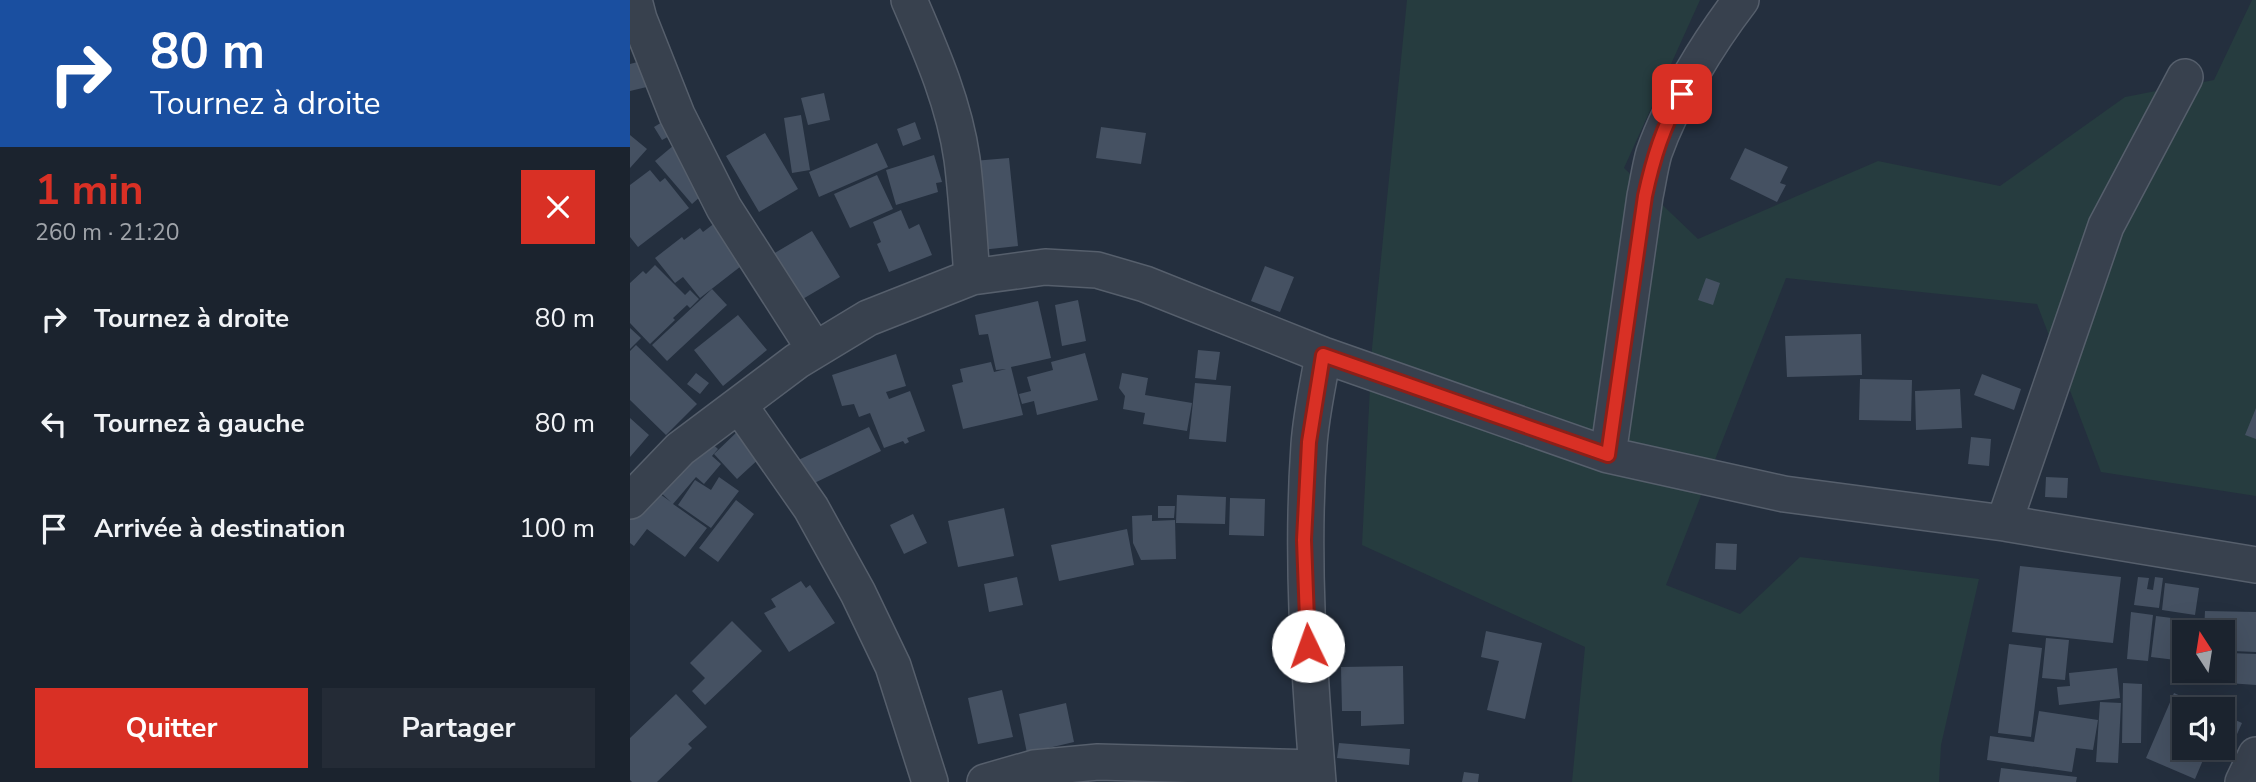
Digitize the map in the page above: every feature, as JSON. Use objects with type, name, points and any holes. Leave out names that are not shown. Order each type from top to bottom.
[{"type":"street","points":[[634,0],[677,115],[724,208],[816,350]]},
{"type":"street","points":[[909,0],[936,63],[959,145],[972,277]]},
{"type":"street","points":[[1608,455],[1653,155],[1668,117],[1724,23],[1741,0]]},
{"type":"street","points":[[2004,523],[2106,226],[2185,77]]},
{"type":"street","points":[[630,501],[680,449],[797,361],[868,318],[972,277],[1045,267],[1097,270],[1145,284],[1323,355],[1608,455],[1784,494],[2004,523],[2256,565]]},
{"type":"street","points":[[985,782],[1034,768],[1098,762],[1317,775],[1306,621],[1304,540],[1309,442],[1323,355]]},
{"type":"street","points":[[739,405],[811,508],[858,593],[893,666],[930,782]]},
{"type":"street","points":[[2243,782],[2256,755]]},
{"type":"green space","points":[[1407,0],[1700,0],[1624,168],[1698,239],[1878,161],[2000,186],[2125,97],[2214,80],[2252,0],[2256,0],[2256,496],[2101,472],[2037,304],[1786,278],[1666,585],[1740,614],[1800,557],[1979,579],[1941,745],[1939,782],[1572,782],[1585,647],[1362,545],[1372,348]]},
{"type":"building","points":[[645,60],[651,86],[630,91],[630,64]]},
{"type":"building","points":[[824,93],[830,120],[808,125],[801,98]]},
{"type":"building","points":[[801,115],[810,170],[792,173],[784,118]]},
{"type":"building","points":[[667,119],[675,133],[662,140],[654,127]]},
{"type":"building","points":[[915,122],[921,139],[903,146],[897,129]]},
{"type":"building","points":[[1101,127],[1146,133],[1141,164],[1096,158]]},
{"type":"building","points":[[765,133],[798,189],[759,212],[726,156]]},
{"type":"building","points":[[630,135],[647,149],[630,168]]},
{"type":"building","points":[[877,143],[888,167],[819,197],[809,172]]},
{"type":"building","points":[[674,145],[711,187],[692,204],[655,161]]},
{"type":"building","points":[[1745,148],[1788,167],[1780,183],[1786,185],[1777,202],[1730,179]]},
{"type":"building","points":[[934,155],[942,182],[936,183],[938,192],[896,205],[886,170]]},
{"type":"building","points":[[1009,158],[1018,246],[972,251],[973,161]]},
{"type":"building","points":[[650,170],[660,182],[665,178],[689,208],[638,247],[630,237],[630,185]]},
{"type":"building","points":[[877,175],[893,209],[850,228],[834,194]]},
{"type":"building","points":[[901,210],[909,229],[919,224],[932,255],[889,272],[877,244],[881,242],[873,222]]},
{"type":"building","points":[[724,216],[754,256],[700,298],[683,277],[675,283],[655,258],[682,237],[684,240],[700,228],[703,232]]},
{"type":"building","points":[[812,231],[840,277],[796,303],[768,257]]},
{"type":"building","points":[[655,265],[685,295],[690,290],[699,299],[690,308],[687,305],[650,344],[630,323],[630,283],[643,271],[646,274]]},
{"type":"building","points":[[1265,266],[1294,277],[1280,312],[1251,301]]},
{"type":"building","points":[[1706,278],[1720,283],[1713,305],[1698,300]]},
{"type":"building","points":[[712,289],[727,305],[667,361],[652,345]]},
{"type":"building","points":[[1078,300],[1086,341],[1062,346],[1055,305]]},
{"type":"building","points":[[1038,301],[1051,358],[1011,367],[1023,415],[963,429],[952,385],[963,382],[960,369],[991,362],[994,372],[1006,369],[996,370],[988,334],[979,335],[975,315]]},
{"type":"building","points":[[738,315],[767,350],[723,386],[694,350]]},
{"type":"building","points":[[630,328],[641,338],[630,349]]},
{"type":"building","points":[[1861,334],[1862,375],[1787,377],[1785,336]]},
{"type":"building","points":[[636,345],[697,404],[666,435],[630,400],[630,351]]},
{"type":"building","points":[[1198,350],[1220,352],[1216,380],[1195,378]]},
{"type":"building","points":[[1085,353],[1098,400],[1037,415],[1034,401],[1022,404],[1019,394],[1031,391],[1027,377],[1053,370],[1051,362]]},
{"type":"building","points":[[896,354],[906,386],[886,392],[889,399],[910,391],[925,431],[907,438],[909,442],[905,444],[903,441],[884,448],[870,413],[859,417],[854,404],[842,406],[832,375]]},
{"type":"building","points":[[696,373],[709,383],[700,394],[687,384]]},
{"type":"building","points":[[1122,373],[1148,378],[1145,395],[1192,403],[1187,431],[1143,424],[1145,413],[1123,409],[1125,396],[1119,388]]},
{"type":"building","points":[[1982,374],[2021,389],[2014,410],[1974,395]]},
{"type":"building","points":[[1860,379],[1912,380],[1911,421],[1859,420]]},
{"type":"building","points":[[1195,383],[1231,386],[1226,442],[1189,439]]},
{"type":"building","points":[[1960,389],[1962,428],[1916,430],[1915,391]]},
{"type":"building","points":[[2256,408],[2256,439],[2245,435]]},
{"type":"building","points":[[630,418],[649,435],[630,457]]},
{"type":"building","points":[[869,427],[881,451],[806,487],[794,462]]},
{"type":"building","points":[[738,431],[762,456],[737,479],[714,454]]},
{"type":"building","points":[[1971,437],[1991,439],[1989,466],[1968,464]]},
{"type":"building","points":[[709,441],[718,449],[712,456],[721,464],[704,484],[696,477],[673,504],[707,528],[685,557],[647,529],[634,546],[630,543],[630,520],[653,489],[671,502],[660,492],[671,479],[674,482]]},
{"type":"building","points":[[719,477],[739,491],[711,528],[678,505],[695,480],[711,490]]},
{"type":"building","points":[[2046,477],[2068,478],[2067,498],[2045,497]]},
{"type":"building","points":[[1177,495],[1226,497],[1225,524],[1176,523]]},
{"type":"building","points":[[1230,498],[1265,499],[1264,536],[1229,535]]},
{"type":"building","points":[[736,500],[754,514],[718,562],[699,548]]},
{"type":"building","points":[[1158,506],[1175,506],[1174,518],[1158,518]]},
{"type":"building","points":[[1004,508],[1014,556],[958,567],[948,521]]},
{"type":"building","points":[[913,514],[927,543],[904,554],[890,525]]},
{"type":"building","points":[[1152,515],[1152,521],[1175,520],[1176,559],[1141,560],[1133,543],[1132,516]]},
{"type":"building","points":[[1127,529],[1134,565],[1059,581],[1051,545]]},
{"type":"building","points":[[1716,543],[1737,544],[1736,570],[1715,569]]},
{"type":"building","points":[[2020,566],[2121,577],[2113,643],[2012,632]]},
{"type":"building","points":[[1017,577],[1023,605],[989,612],[984,584]]},
{"type":"building","points":[[2138,577],[2149,578],[2147,589],[2153,590],[2155,577],[2163,578],[2159,608],[2134,605]]},
{"type":"building","points":[[801,581],[806,588],[810,585],[835,623],[789,652],[764,613],[776,607],[771,599]]},
{"type":"building","points":[[2165,583],[2199,588],[2195,615],[2162,610]]},
{"type":"building","points":[[2205,611],[2256,612],[2256,652],[2235,651],[2235,620],[2205,620]]},
{"type":"building","points":[[2131,612],[2153,615],[2148,661],[2127,659]]},
{"type":"building","points":[[2156,616],[2187,620],[2172,620],[2172,660],[2151,657]]},
{"type":"building","points":[[732,621],[762,651],[705,705],[692,691],[705,678],[690,663]]},
{"type":"building","points":[[1486,631],[1542,643],[1525,719],[1487,710],[1499,661],[1481,657]]},
{"type":"building","points":[[2046,638],[2069,640],[2065,680],[2042,678]]},
{"type":"building","points":[[2009,644],[2042,648],[2031,737],[1998,733]]},
{"type":"building","points":[[2235,653],[2256,654],[2256,685],[2228,683],[2235,683]]},
{"type":"building","points":[[1403,666],[1404,724],[1361,726],[1361,711],[1342,711],[1341,667]]},
{"type":"building","points":[[2117,668],[2120,698],[2059,705],[2057,687],[2070,686],[2069,673]]},
{"type":"building","points":[[2123,683],[2142,684],[2141,743],[2122,743]]},
{"type":"building","points":[[1002,690],[1013,737],[978,744],[968,698]]},
{"type":"building","points":[[676,694],[707,727],[688,744],[692,748],[657,782],[632,782],[630,738]]},
{"type":"building","points":[[2172,698],[2172,760],[2203,760],[2195,779],[2146,758]]},
{"type":"building","points":[[2100,702],[2121,703],[2118,763],[2096,762]]},
{"type":"building","points":[[1066,703],[1074,742],[1027,753],[1019,714]]},
{"type":"building","points":[[2039,711],[2098,720],[2093,750],[2076,748],[2072,772],[1987,760],[1990,736],[2034,742]]},
{"type":"building","points":[[2235,720],[2242,723],[2235,739]]},
{"type":"building","points":[[1339,743],[1410,749],[1409,765],[1337,758]]},
{"type":"building","points":[[2001,768],[2077,777],[2076,782],[1999,782]]},
{"type":"building","points":[[1464,772],[1479,774],[1478,782],[1462,782]]},
{"type":"route","points":[[1308,646],[1304,540],[1309,442],[1323,355],[1608,455],[1653,155],[1668,117],[1682,94]]}]
